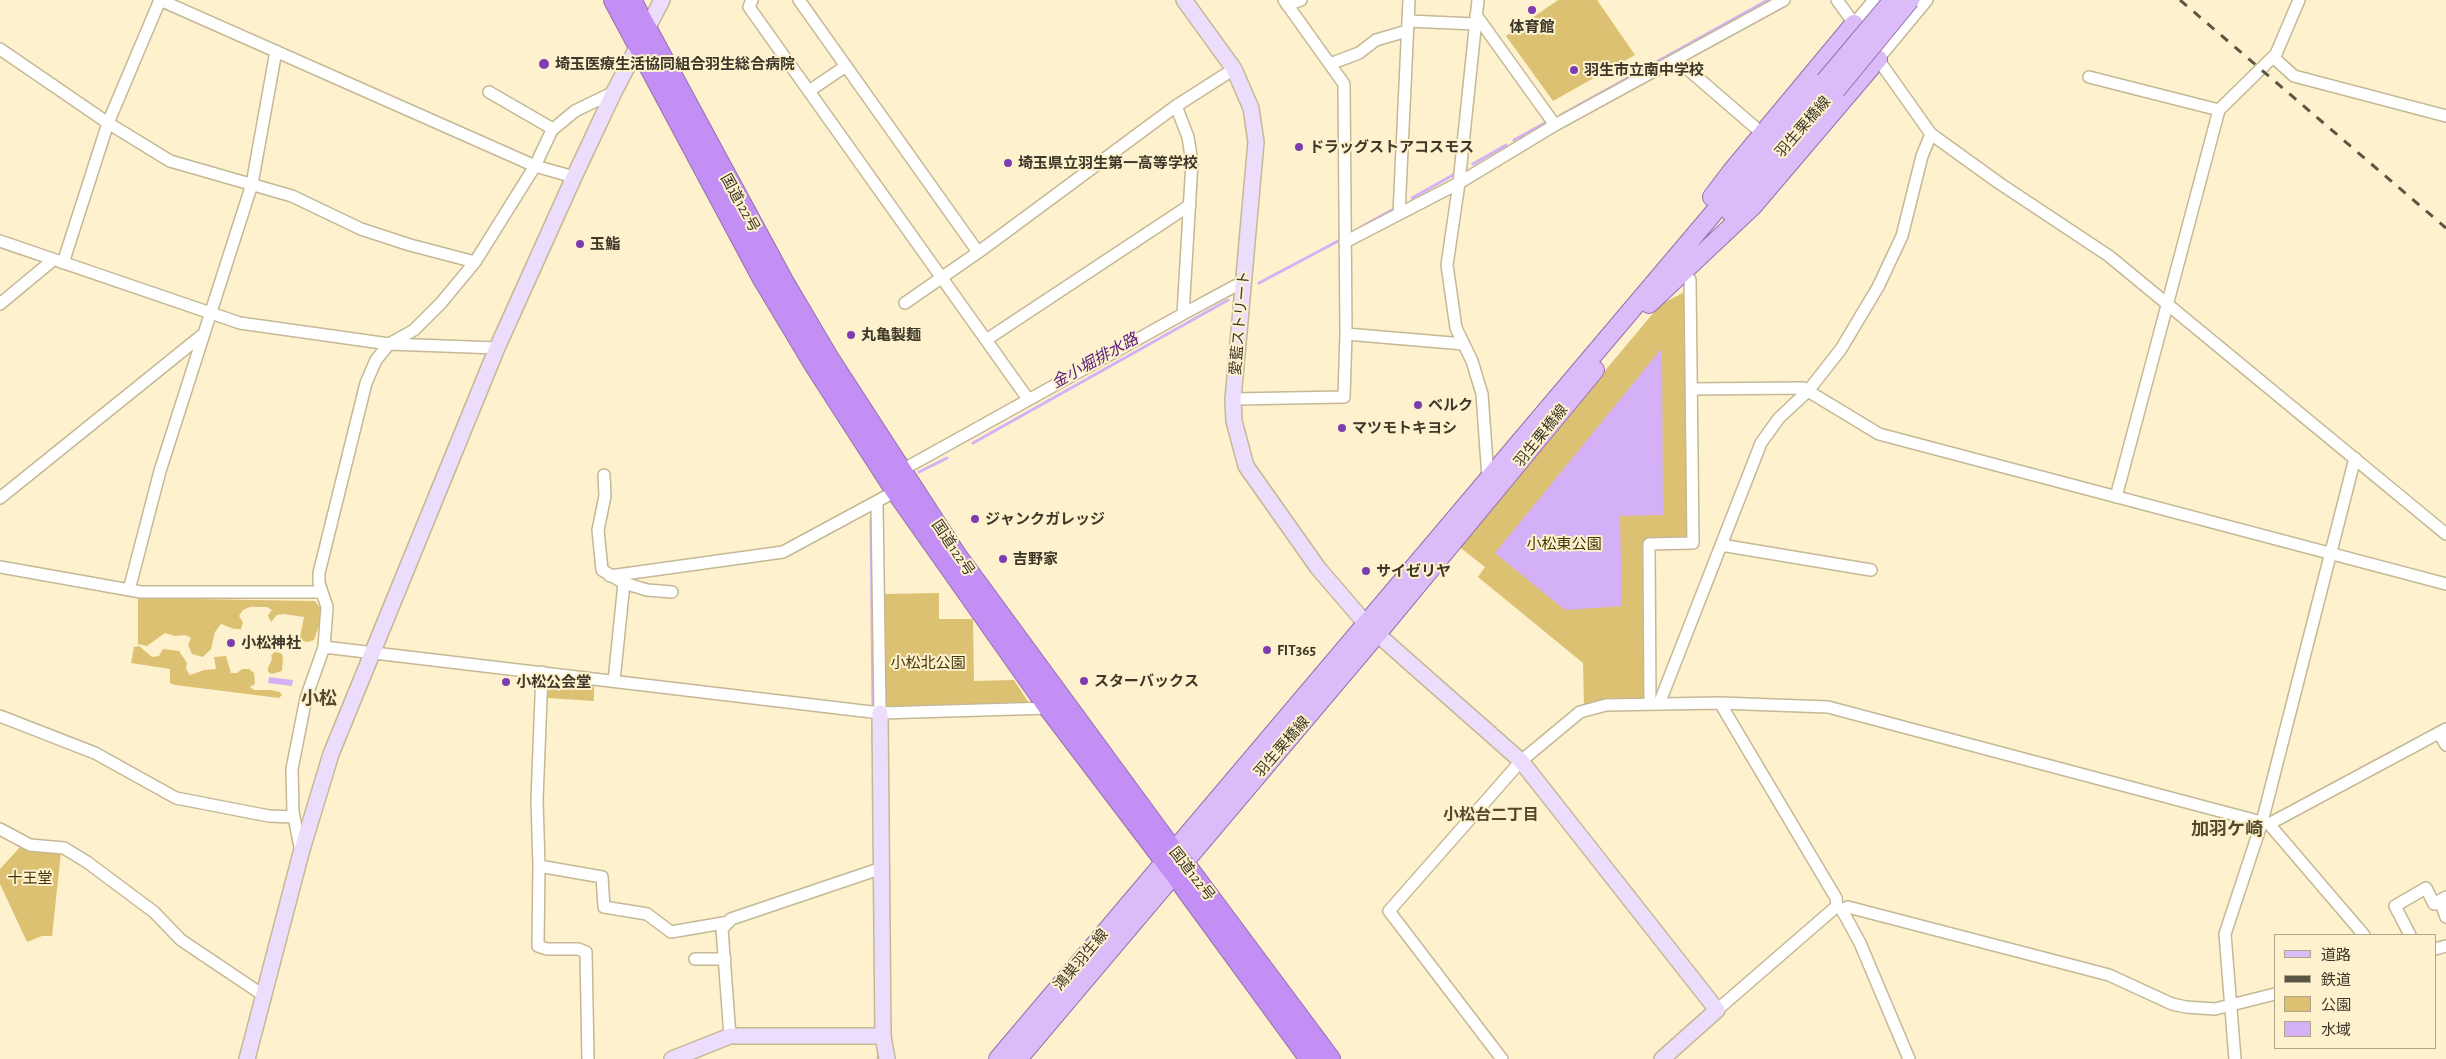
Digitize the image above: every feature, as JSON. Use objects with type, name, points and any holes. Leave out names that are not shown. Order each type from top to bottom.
[{"type":"highway","name":"国道122号","points":[[614,0],[642,38],[829,359],[956,555],[1174,862],[1310,1059]]},
{"type":"highway","name":"国道122号","points":[[631,0],[642,38],[762,277],[816,367],[896,491],[1049,708],[1330,1059]]},
{"type":"main road","name":"羽生栗橋線","points":[[1831,85],[1894,0]]},
{"type":"main road","name":"羽生栗橋線","points":[[1372,630],[1488,478],[1643,303],[1831,85],[1910,0]]},
{"type":"main road","points":[[1643,303],[1731,172],[1854,24]]},
{"type":"main road","points":[[1643,303],[1684,271],[1753,206],[1878,59]]},
{"type":"main road","name":"羽生栗橋線","points":[[1174,862],[1372,630],[1643,303]]},
{"type":"main road","name":"鴻巣羽生線","points":[[998,1059],[1174,862]]},
{"type":"main road","name":"鴻巣羽生線","points":[[1018,1059],[1174,862]]},
{"type":"street","points":[[0,304],[58,261],[108,123],[160,0],[535,166],[574,177]]},
{"type":"street","points":[[247,1059],[301,853],[331,754],[371,652],[497,348],[614,92],[662,0]]},
{"type":"street","points":[[752,0],[749,7],[1028,399]]},
{"type":"street","points":[[799,0],[978,252]]},
{"type":"street","name":"愛藍ストリート","points":[[1184,0],[1234,69],[1251,108],[1256,142],[1233,399],[1234,421],[1246,466],[1318,568],[1372,630],[1521,761],[1717,1010]]},
{"type":"street","points":[[1233,399],[1344,398],[1346,334],[1344,84],[1285,2],[1301,0]]},
{"type":"street","points":[[1400,214],[1409,0]]},
{"type":"street","points":[[1478,0],[1459,183],[1447,265],[1456,328],[1472,361],[1482,394],[1488,478]]},
{"type":"street","points":[[1345,242],[1459,183],[1555,125],[1784,0]]},
{"type":"street","points":[[1837,0],[1931,134],[1999,183],[2108,256],[2446,534]]},
{"type":"street","points":[[1854,24],[1874,0]]},
{"type":"street","points":[[1878,59],[1927,0]]},
{"type":"street","points":[[2116,498],[2219,110],[2273,57],[2298,0]]},
{"type":"street","points":[[1330,64],[1359,52],[1376,40],[1407,26],[1476,19]]},
{"type":"street","points":[[1476,19],[1555,125]]},
{"type":"street","points":[[0,49],[108,123],[170,161],[292,196],[361,229],[410,245],[475,262]]},
{"type":"street","points":[[129,590],[160,471],[252,184],[276,51]]},
{"type":"street","points":[[2273,57],[2294,76],[2446,116]]},
{"type":"street","points":[[1676,59],[1757,129]]},
{"type":"street","points":[[809,92],[846,66]]},
{"type":"street","points":[[904,303],[978,252],[1176,106],[1234,69]]},
{"type":"street","points":[[2089,77],[2219,110]]},
{"type":"street","points":[[489,92],[553,129]]},
{"type":"street","points":[[301,853],[294,817],[292,769],[306,698],[324,647],[327,607],[321,592],[318,573],[366,383],[376,360],[389,344],[414,330],[441,303],[475,262],[535,166],[553,129],[575,111],[614,92]]},
{"type":"street","points":[[1176,106],[1188,137],[1192,162],[1184,314]]},
{"type":"street","points":[[1654,704],[1721,545],[1761,443],[1779,418],[1808,391],[1841,349],[1882,278],[1902,236],[1922,156],[1931,134]]},
{"type":"street","points":[[986,340],[1190,205]]},
{"type":"street","points":[[0,241],[240,323],[389,344],[497,348]]},
{"type":"street","points":[[1654,704],[1649,544],[1693,543],[1690,280],[1684,271]]},
{"type":"street","points":[[902,470],[1235,286],[1243,285]]},
{"type":"street","points":[[1346,334],[1464,344]]},
{"type":"street","points":[[0,498],[202,336]]},
{"type":"street","points":[[1691,388],[1803,388],[1879,434],[2446,584]]},
{"type":"street","points":[[2235,1059],[2225,934],[2265,823],[2355,458]]},
{"type":"street","points":[[604,475],[605,496],[598,530],[602,570],[624,583],[647,590],[672,592]]},
{"type":"street","points":[[610,576],[783,552],[877,503],[896,491]]},
{"type":"street","points":[[877,503],[883,1036],[887,1059]]},
{"type":"street","points":[[1721,545],[1871,570]]},
{"type":"street","points":[[0,567],[129,590],[151,592],[321,592]]},
{"type":"street","points":[[614,681],[624,583]]},
{"type":"street","points":[[324,647],[880,713],[1049,708]]},
{"type":"street","points":[[542,672],[537,800],[539,866],[538,946],[547,949],[582,950],[586,952],[588,959],[588,1059]]},
{"type":"street","points":[[1720,703],[1836,898],[1860,943],[1909,1059]]},
{"type":"street","points":[[1502,1059],[1389,911],[1521,761],[1580,712],[1606,705],[1720,703],[1828,707],[2265,823],[2363,934]]},
{"type":"street","points":[[0,716],[95,752],[176,798],[269,816],[294,817]]},
{"type":"street","points":[[2265,823],[2442,731],[2446,745]]},
{"type":"street","points":[[0,829],[30,845],[64,848],[87,862],[154,912],[181,940],[263,995]]},
{"type":"street","points":[[539,866],[602,876],[604,906],[647,914],[671,932],[729,922],[882,868]]},
{"type":"street","points":[[2409,934],[2395,906],[2426,888],[2434,904],[2445,898]]},
{"type":"street","points":[[2445,898],[2442,906],[2446,917]]},
{"type":"street","points":[[1662,1059],[1717,1010],[1840,908],[1848,907],[2109,975],[2172,1004],[2215,1009],[2274,994]]},
{"type":"street","points":[[729,922],[722,929],[730,1036]]},
{"type":"street","points":[[695,959],[725,959]]},
{"type":"street","points":[[672,1059],[730,1036],[883,1036]]},
{"type":"green space","points":[[1558,0],[1597,0],[1635,55],[1553,101],[1506,36]]},
{"type":"green space","name":"小松東公園","points":[[1686,291],[1688,538],[1645,539],[1647,698],[1606,699],[1584,705],[1583,663],[1478,577],[1485,567],[1458,546],[1660,305]]},
{"type":"green space","name":"小松北公園","points":[[939,593],[939,619],[973,619],[974,681],[1014,680],[1032,708],[884,709],[882,594]]},
{"type":"green space","points":[[138,598],[315,601],[321,609],[320,623],[314,640],[303,641],[300,637],[304,617],[284,614],[277,615],[271,622],[268,615],[272,610],[267,607],[250,607],[243,610],[239,616],[243,622],[241,629],[234,629],[221,624],[215,632],[211,649],[203,657],[192,654],[188,645],[191,638],[185,635],[175,636],[165,633],[147,646],[138,644]]},
{"type":"green space","points":[[139,646],[152,657],[159,656],[163,649],[179,651],[187,663],[186,669],[190,675],[204,670],[216,669],[214,657],[226,656],[231,673],[237,673],[242,669],[249,669],[254,673],[255,684],[250,687],[254,690],[271,690],[280,692],[282,695],[279,698],[175,685],[170,683],[170,669],[131,663],[134,647]]},
{"type":"green space","points":[[275,652],[281,653],[283,657],[282,671],[272,674],[268,672],[268,668],[272,659],[271,655]]},
{"type":"green space","points":[[547,680],[594,685],[594,701],[547,698]]},
{"type":"green space","name":"十王堂","points":[[21,846],[50,853],[61,853],[52,936],[42,936],[27,942],[0,884],[0,869]]},
{"type":"water","points":[[1662,348],[1663,515],[1620,516],[1622,606],[1565,610],[1495,553]]},
{"type":"water","points":[[269,677],[293,680],[292,686],[268,683]]},
{"type":"waterway","name":"金小堀排水路","points":[[1561,115],[1768,0]]},
{"type":"waterway","name":"金小堀排水路","points":[[1514,140],[1545,123]]},
{"type":"waterway","name":"金小堀排水路","points":[[1473,164],[1506,145]]},
{"type":"waterway","name":"金小堀排水路","points":[[1412,198],[1453,175]]},
{"type":"waterway","name":"金小堀排水路","points":[[1361,227],[1392,210]]},
{"type":"waterway","name":"金小堀排水路","points":[[1259,283],[1340,240]]},
{"type":"waterway","name":"金小堀排水路","points":[[973,443],[1228,300]]},
{"type":"waterway","name":"金小堀排水路","points":[[919,472],[947,458]]},
{"type":"waterway","points":[[871,520],[873,708]]},
{"type":"waterway","points":[[873,717],[873,748]]},
{"type":"waterway","points":[[878,1059],[879,1050]]},
{"type":"railway","points":[[2180,0],[2446,228]]},
{"type":"place","name":"体育館","points":[[1532,10]]},
{"type":"place","name":"埼玉医療生活協同組合羽生総合病院","points":[[544,64]]},
{"type":"place","name":"羽生市立南中学校","points":[[1574,70]]},
{"type":"place","name":"ドラッグストアコスモス","points":[[1299,147]]},
{"type":"place","name":"埼玉県立羽生第一高等学校","points":[[1008,163]]},
{"type":"place","name":"玉鮨","points":[[580,244]]},
{"type":"place","name":"丸亀製麺","points":[[851,335]]},
{"type":"place","name":"ベルク","points":[[1418,405]]},
{"type":"place","name":"マツモトキヨシ","points":[[1342,428]]},
{"type":"place","name":"ジャンクガレッジ","points":[[975,519]]},
{"type":"place","name":"吉野家","points":[[1003,559]]},
{"type":"place","name":"サイゼリヤ","points":[[1366,571]]},
{"type":"place","name":"小松神社","points":[[231,643]]},
{"type":"place","name":"FIT365","points":[[1267,650]]},
{"type":"place","name":"スターバックス","points":[[1084,681]]},
{"type":"place","name":"小松公会堂","points":[[506,682]]},
{"type":"district","name":"小松","points":[[319,699]]},
{"type":"district","name":"小松台二丁目","points":[[1491,815]]},
{"type":"district","name":"加羽ケ崎","points":[[2227,830]]}]
